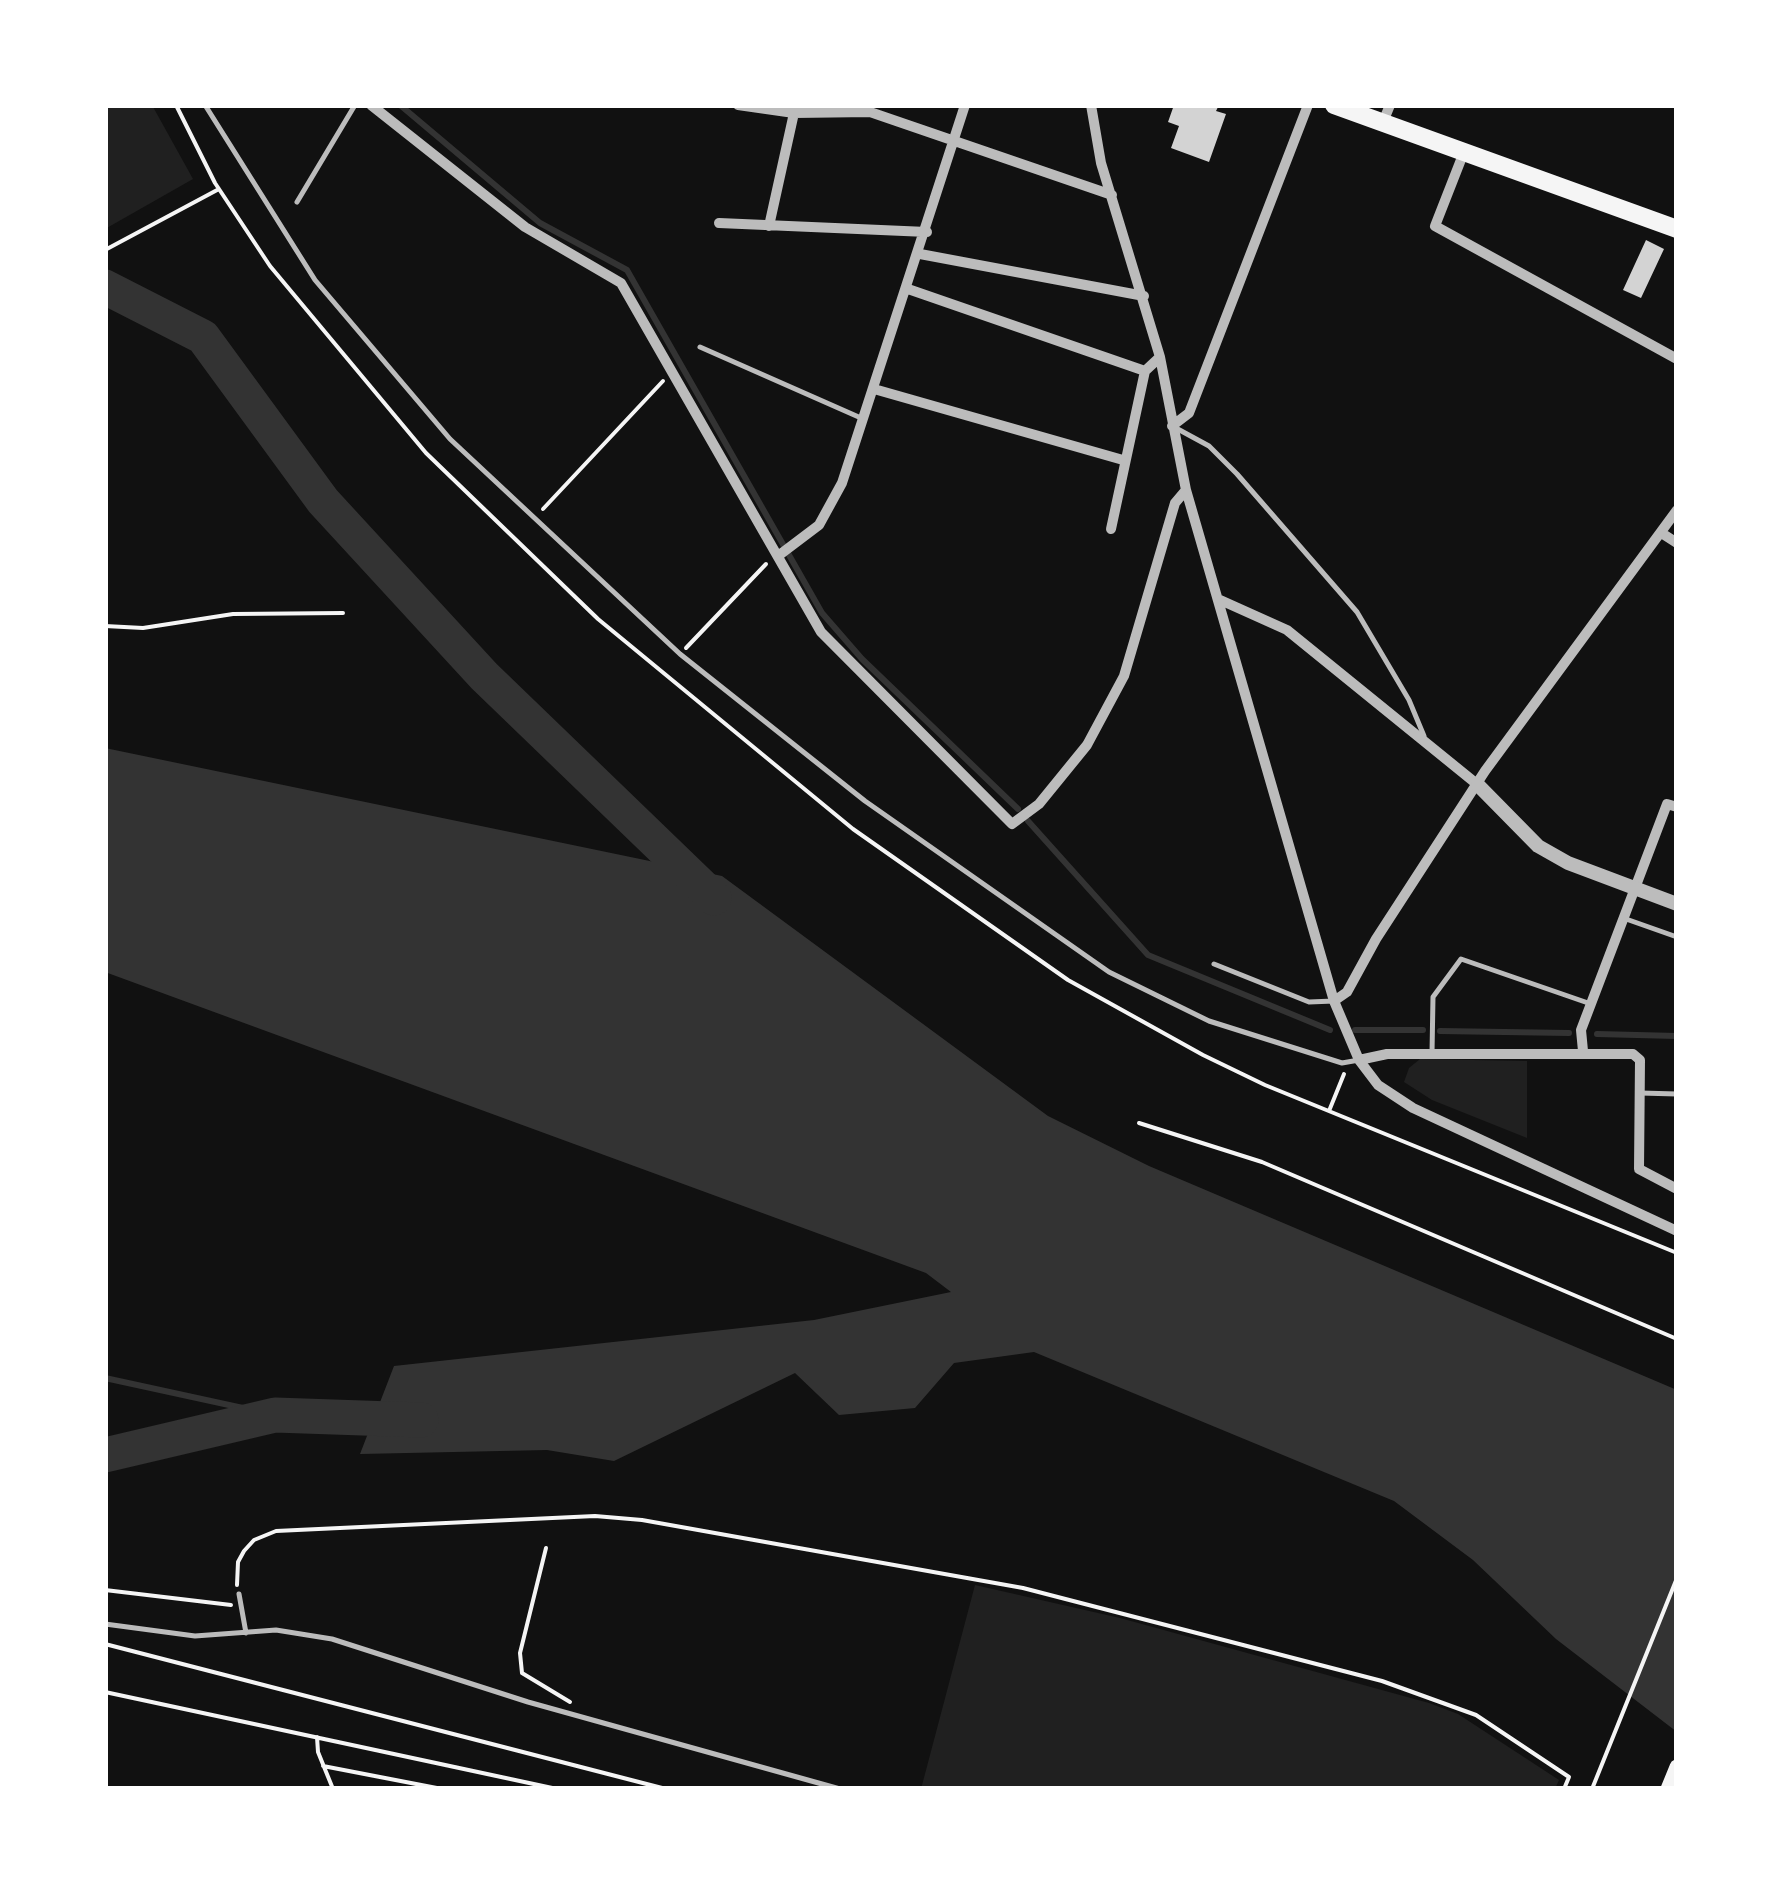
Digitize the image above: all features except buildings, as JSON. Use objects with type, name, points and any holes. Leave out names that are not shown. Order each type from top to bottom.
[{"type":"main road","points":[[1334,105],[1387,114],[1464,152],[1677,230]]},
{"type":"main road","points":[[1668,1789],[1677,1767]]},
{"type":"street","points":[[371,105],[525,227],[621,283],[786,552],[822,632],[1012,824],[1039,804],[1087,744],[1124,676],[1175,503],[1186,490]]},
{"type":"street","points":[[738,105],[794,113],[870,112],[1112,196]]},
{"type":"street","points":[[786,552],[819,525],[842,483],[966,105]]},
{"type":"street","points":[[1091,105],[1093,128],[1160,357],[1186,490],[1334,1001],[1358,1060],[1378,1085],[1413,1108],[1677,1232]]},
{"type":"street","points":[[1172,426],[1189,414],[1308,105]]},
{"type":"street","points":[[769,226],[794,113]]},
{"type":"street","points":[[1464,152],[1435,226],[1677,360]]},
{"type":"street","points":[[719,224],[927,232]]},
{"type":"street","points":[[920,254],[1144,296]]},
{"type":"street","points":[[908,290],[1145,371]]},
{"type":"street","points":[[1111,529],[1122,460],[1145,371],[1160,357]]},
{"type":"street","points":[[874,388],[1122,460]]},
{"type":"street","points":[[1334,1001],[1347,992],[1409,886],[1478,785],[1677,510]]},
{"type":"street","points":[[1663,534],[1677,543]]},
{"type":"street","points":[[1218,599],[1287,630],[1425,739],[1478,785],[1538,846],[1568,863],[1677,904]]},
{"type":"street","points":[[1583,1051],[1581,1030],[1638,889],[1667,804],[1677,807]]},
{"type":"street","points":[[1358,1060],[1387,1054],[1432,1053],[1583,1051],[1638,1056],[1639,1169],[1677,1189]]},
{"type":"lane","points":[[205,105],[315,280],[450,439],[680,654],[865,801],[1109,972],[1208,1021],[1342,1063],[1358,1060]]},
{"type":"lane","points":[[297,202],[355,105]]},
{"type":"lane","points":[[700,348],[864,419]]},
{"type":"lane","points":[[1172,426],[1209,446],[1238,474],[1347,600],[1410,700],[1425,739]]},
{"type":"lane","points":[[1626,920],[1677,937]]},
{"type":"lane","points":[[1432,1053],[1434,997],[1462,959],[1592,1004]]},
{"type":"lane","points":[[1214,964],[1309,1002],[1334,1001]]},
{"type":"lane","points":[[1639,1093],[1677,1094]]},
{"type":"lane","points":[[240,1594],[246,1632]]},
{"type":"lane","points":[[105,1624],[195,1636],[276,1630],[332,1639],[576,1715],[840,1789]]},
{"type":"path","points":[[105,250],[219,189],[176,105]]},
{"type":"path","points":[[540,512],[665,378]]},
{"type":"path","points":[[513,537],[521,530]]},
{"type":"path","points":[[685,649],[786,552]]},
{"type":"path","points":[[105,626],[143,628],[233,614],[343,613]]},
{"type":"path","points":[[662,675],[669,667]]},
{"type":"path","points":[[1344,1074],[1329,1112],[1677,1254]]},
{"type":"path","points":[[1139,1122],[1262,1162],[1677,1339]]},
{"type":"path","points":[[1566,1208],[1569,1200]]},
{"type":"path","points":[[240,1594],[235,1577],[244,1551],[254,1540],[276,1532],[595,1516],[642,1520],[975,1578],[1267,1649],[1440,1699],[1476,1716],[1569,1777],[1564,1789]]},
{"type":"path","points":[[546,1548],[520,1653],[522,1673],[566,1698],[576,1715]]},
{"type":"path","points":[[1592,1789],[1677,1578]]},
{"type":"path","points":[[105,1590],[207,1599],[240,1608]]},
{"type":"path","points":[[105,1644],[666,1789]]},
{"type":"path","points":[[105,1692],[557,1789]]},
{"type":"path","points":[[317,1736],[332,1789]]},
{"type":"path","points":[[323,1766],[442,1789]]},
{"type":"shaded area","points":[[105,105],[152,105],[193,179],[105,229]]},
{"type":"shaded area","points":[[105,748],[722,876],[1048,1116],[1149,1166],[1677,1390],[1677,1732],[1556,1639],[1473,1560],[1394,1501],[1034,1352],[954,1363],[915,1408],[839,1415],[795,1373],[614,1461],[547,1450],[360,1454],[394,1366],[814,1320],[951,1292],[926,1273],[105,972]]},
{"type":"shaded area","points":[[1420,1059],[1527,1061],[1527,1138],[1432,1100],[1404,1082],[1409,1068]]},
{"type":"shaded area","points":[[975,1585],[1120,1618],[1429,1703],[1458,1714],[1559,1780],[1555,1789],[921,1789]]},
{"type":"waterway","points":[[400,105],[540,223],[627,270],[822,613],[862,659],[1018,809]]},
{"type":"waterway","points":[[105,287],[203,337],[323,501],[484,676],[714,898]]},
{"type":"waterway","points":[[1028,821],[1148,955],[1330,1030]]},
{"type":"waterway","points":[[1355,1030],[1423,1030]]},
{"type":"waterway","points":[[1440,1031],[1569,1033]]},
{"type":"waterway","points":[[1597,1034],[1677,1036]]},
{"type":"waterway","points":[[105,1378],[275,1415]]},
{"type":"waterway","points":[[105,1455],[275,1415],[421,1420]]}]
